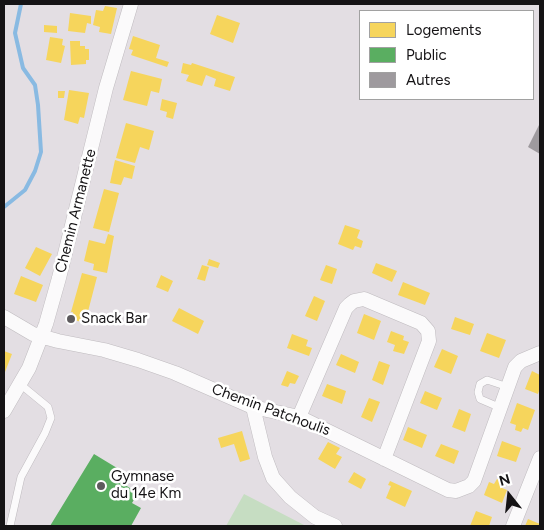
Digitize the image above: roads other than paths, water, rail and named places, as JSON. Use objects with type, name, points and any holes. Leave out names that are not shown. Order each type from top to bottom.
[{"type":"street","name":"Chemin Armanette","points":[[4,411],[29,368],[41,336],[59,278],[106,88],[131,4]]},
{"type":"street","points":[[299,417],[346,308],[350,304],[364,299],[421,323],[428,331],[429,341],[384,459]]},
{"type":"street","name":"Chemin Patchoulis","points":[[4,317],[15,325],[41,336],[104,350],[138,360],[175,373],[253,407],[299,417],[448,490],[456,491],[463,490],[474,480],[515,368],[521,361],[540,353]]},
{"type":"street","points":[[253,407],[265,457],[273,478],[290,497],[316,517],[335,526]]},
{"type":"street","points":[[513,526],[540,458]]},
{"type":"lane","points":[[501,408],[480,400],[478,392],[480,384],[487,380],[508,387]]},
{"type":"lane","points":[[10,526],[21,476],[45,433],[51,418],[48,407],[20,384]]},
{"type":"waterway","points":[[4,207],[25,190],[35,171],[41,152],[35,85],[23,68],[15,33],[21,4]]},
{"type":"place","name":"Snack Bar","points":[[71,319]]},
{"type":"place","name":"Gymnase du 14e Km","points":[[101,486]]}]
